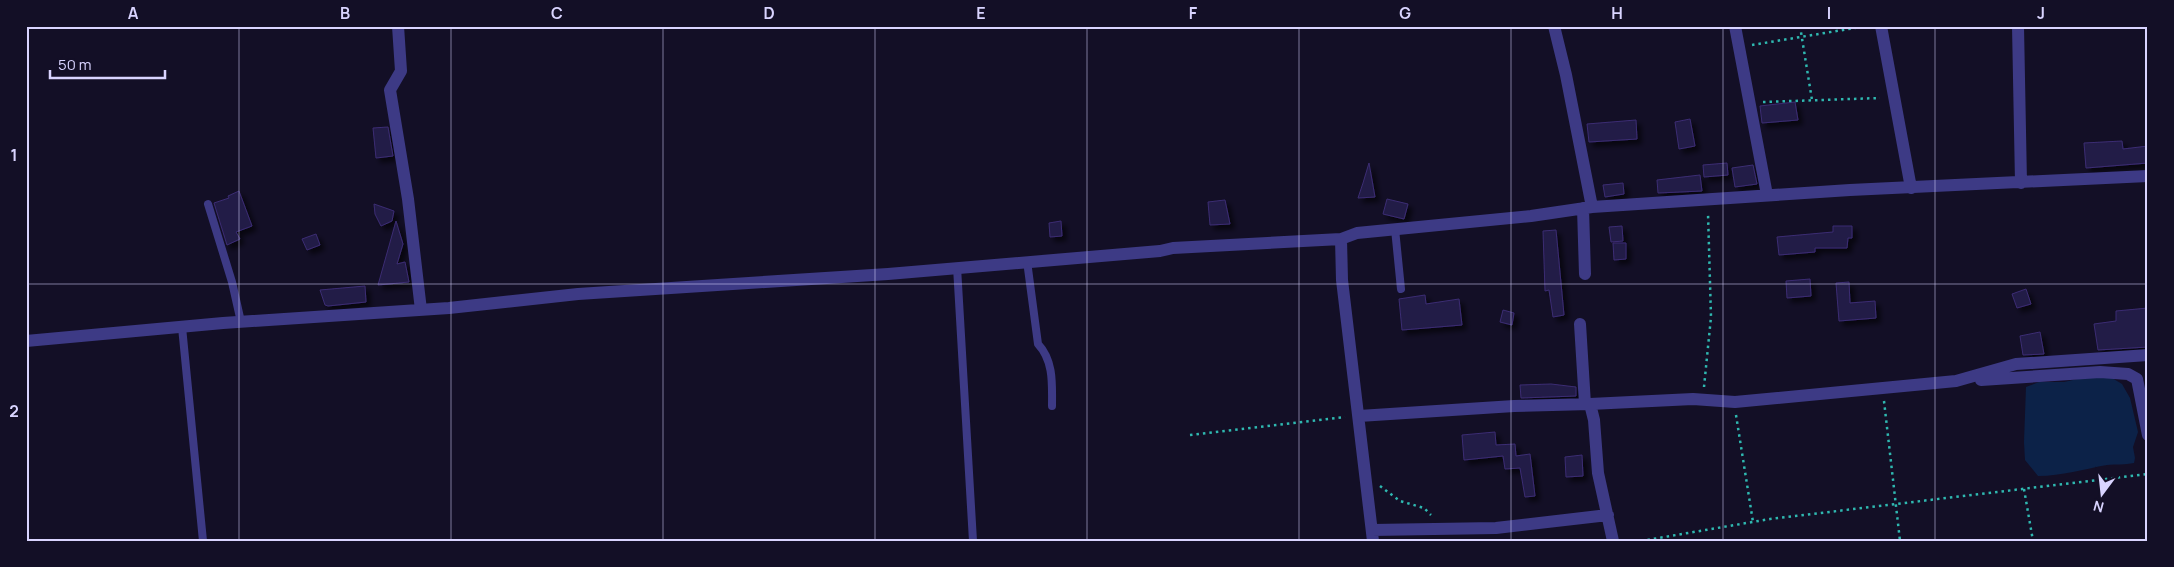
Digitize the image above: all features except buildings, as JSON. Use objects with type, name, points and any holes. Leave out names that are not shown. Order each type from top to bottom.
[{"type":"street","points":[[398,26],[400,70],[390,90],[408,199],[421,310]]},
{"type":"street","points":[[1554,26],[1566,75],[1587,207],[1585,274]]},
{"type":"street","points":[[1735,26],[1767,195]]},
{"type":"street","points":[[1881,26],[1911,188]]},
{"type":"street","points":[[2018,26],[2021,183]]},
{"type":"street","points":[[26,342],[241,322],[421,310],[578,294],[878,274],[1160,251],[1174,248],[1341,239],[1357,232],[1532,216],[1587,207],[1767,195],[2148,176]]},
{"type":"street","points":[[1341,239],[1342,280],[1373,536],[1442,530],[1506,528],[1608,515]]},
{"type":"street","points":[[1580,324],[1588,404],[1594,420],[1598,473],[1613,541]]},
{"type":"street","points":[[1956,381],[2016,364],[2148,356]]},
{"type":"street","points":[[1359,416],[1514,406],[1702,400],[1730,402],[1956,381],[2100,372],[2128,374],[2137,380],[2148,435]]},
{"type":"lane","points":[[208,204],[232,282],[241,322]]},
{"type":"lane","points":[[1395,229],[1401,290]]},
{"type":"lane","points":[[1027,261],[1038,344],[1043,350],[1051,370],[1052,406]]},
{"type":"lane","points":[[957,267],[973,541]]},
{"type":"lane","points":[[182,327],[203,541]]},
{"type":"path","points":[[1800,26],[1812,100]]},
{"type":"path","points":[[1739,47],[1867,26]]},
{"type":"path","points":[[1749,102],[1894,97]]},
{"type":"path","points":[[1702,400],[1711,317],[1707,199]]},
{"type":"path","points":[[1883,388],[1900,541]]},
{"type":"path","points":[[1730,402],[1738,422],[1752,522]]},
{"type":"path","points":[[1190,435],[1359,416]]},
{"type":"path","points":[[1641,541],[1752,522],[2148,474]]},
{"type":"path","points":[[1365,475],[1400,501],[1428,512],[1442,530]]},
{"type":"path","points":[[2024,489],[2033,541]]},
{"type":"water","points":[[2091,376],[2112,378],[2122,384],[2130,398],[2138,432],[2133,447],[2134,463],[2107,465],[2064,474],[2038,476],[2025,460],[2026,387],[2039,382],[2064,382]]}]
